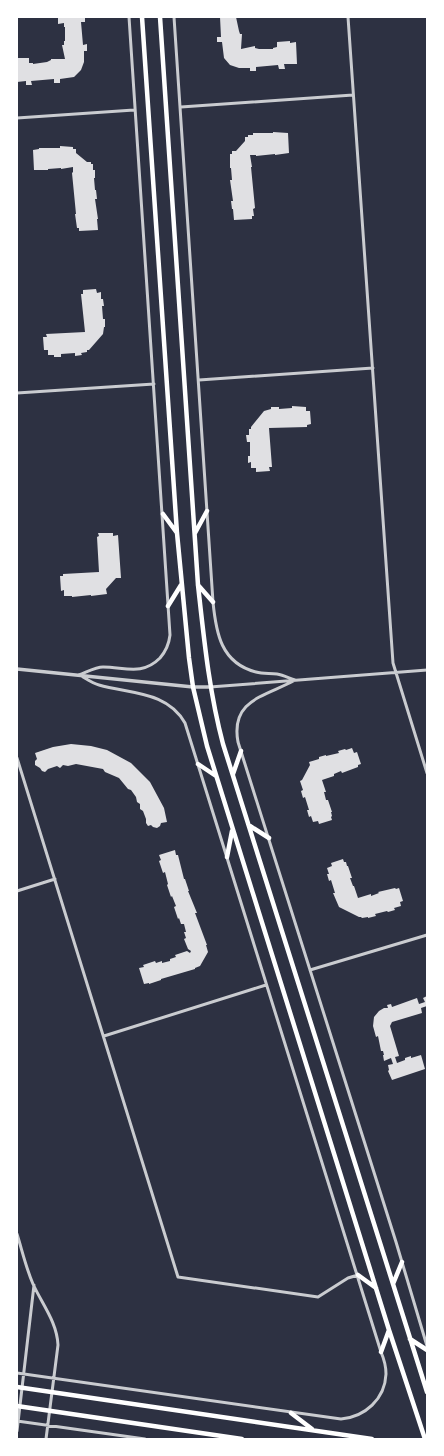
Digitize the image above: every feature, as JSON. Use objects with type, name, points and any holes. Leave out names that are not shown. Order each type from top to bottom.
[{"type":"main road","points":[[142,17],[178,533],[193,687],[216,776],[389,1330],[425,1439]]},
{"type":"main road","points":[[160,17],[198,585],[205,657],[214,710],[223,744],[427,1392]]},
{"type":"main road","points":[[195,533],[207,511]]},
{"type":"main road","points":[[163,514],[178,533]]},
{"type":"main road","points":[[168,606],[182,585]]},
{"type":"main road","points":[[198,585],[213,602]]},
{"type":"main road","points":[[233,774],[241,751]]},
{"type":"main road","points":[[198,764],[216,776]]},
{"type":"main road","points":[[250,826],[269,838]]},
{"type":"main road","points":[[227,857],[233,830]]},
{"type":"main road","points":[[393,1284],[402,1262]]},
{"type":"main road","points":[[358,1275],[377,1288]]},
{"type":"main road","points":[[381,1352],[389,1330]]},
{"type":"main road","points":[[410,1339],[427,1350]]},
{"type":"main road","points":[[20,1387],[372,1439]]},
{"type":"main road","points":[[18,1406],[242,1439]]},
{"type":"main road","points":[[291,1413],[314,1430]]},
{"type":"street","points":[[80,675],[102,667],[138,669],[153,664],[166,650],[169,642],[170,629],[134,110],[129,17]]},
{"type":"street","points":[[174,17],[213,602],[217,634],[223,646],[232,658],[241,666],[257,672],[279,675],[295,680]]},
{"type":"street","points":[[348,17],[392,650],[396,673],[427,773]]},
{"type":"street","points":[[181,107],[353,95]]},
{"type":"street","points":[[17,118],[134,110]]},
{"type":"street","points":[[199,380],[373,368]]},
{"type":"street","points":[[17,393],[154,384]]},
{"type":"street","points":[[17,669],[193,687],[210,687],[427,670]]},
{"type":"street","points":[[17,1372],[334,1419],[345,1419],[363,1412],[373,1405],[381,1393],[385,1381],[385,1365],[358,1275],[185,723],[179,713],[172,706],[162,700],[145,694],[98,685],[80,675]]},
{"type":"street","points":[[295,680],[264,694],[247,705],[240,716],[237,733],[241,751],[402,1262],[427,1346]]},
{"type":"street","points":[[17,758],[178,1277],[318,1297],[348,1278],[358,1275]]},
{"type":"street","points":[[17,891],[55,879]]},
{"type":"street","points":[[310,970],[427,935]]},
{"type":"street","points":[[104,1036],[266,985]]},
{"type":"street","points":[[17,1234],[34,1285],[56,1330],[58,1345],[46,1439]]},
{"type":"street","points":[[17,1431],[20,1387],[24,1374],[34,1285]]},
{"type":"street","points":[[18,1421],[145,1439]]},
{"type":"building","points":[[58,17],[85,17],[85,22],[81,22],[83,45],[87,44],[87,51],[84,51],[84,62],[81,70],[74,77],[60,79],[60,83],[54,83],[54,79],[31,81],[32,85],[26,85],[26,81],[17,82],[17,58],[29,58],[29,63],[33,64],[47,62],[51,59],[65,59],[62,45],[64,45],[65,41],[65,27],[64,23],[58,24]]},
{"type":"building","points":[[220,17],[236,17],[240,34],[242,34],[241,49],[255,46],[255,48],[259,49],[273,49],[277,47],[277,42],[296,42],[297,64],[284,64],[285,69],[279,69],[278,65],[256,67],[256,71],[250,71],[250,68],[239,68],[230,65],[224,58],[222,42],[217,42],[217,37],[221,37]]},
{"type":"building","points":[[253,133],[288,133],[289,153],[256,156],[250,155],[255,208],[253,209],[254,216],[252,216],[252,219],[234,220],[231,201],[233,201],[230,180],[232,180],[230,154],[232,154],[232,151],[236,151],[248,135],[253,135]]},
{"type":"building","points":[[60,146],[73,147],[73,149],[76,149],[76,153],[87,162],[91,162],[91,164],[93,164],[93,170],[95,170],[94,178],[97,199],[95,199],[98,230],[79,231],[79,228],[77,228],[72,173],[73,167],[34,170],[33,150],[39,148],[60,148]]},
{"type":"building","points":[[96,289],[97,293],[101,292],[101,299],[103,299],[104,306],[102,306],[105,327],[103,334],[89,350],[87,350],[87,352],[81,353],[82,355],[75,356],[75,353],[61,354],[61,357],[54,357],[54,355],[48,355],[48,350],[44,350],[43,337],[47,337],[46,334],[85,332],[81,294],[83,294],[83,290]]},
{"type":"building","points":[[292,406],[306,407],[306,411],[310,411],[311,424],[307,425],[307,427],[269,428],[272,467],[269,467],[270,471],[256,472],[256,468],[251,468],[251,462],[248,463],[248,456],[250,456],[250,442],[247,442],[246,435],[249,435],[249,429],[251,429],[264,411],[271,409],[271,407],[279,407],[279,409],[292,408]]},
{"type":"building","points":[[98,533],[113,533],[113,536],[118,535],[121,578],[116,578],[106,589],[107,594],[72,597],[64,596],[64,590],[61,591],[60,576],[63,576],[63,574],[99,572]]},
{"type":"building","points":[[71,744],[91,746],[107,750],[131,763],[150,782],[164,808],[167,822],[161,823],[157,828],[151,825],[148,826],[143,811],[140,809],[140,804],[137,802],[136,797],[131,790],[128,789],[119,778],[105,772],[103,769],[76,764],[68,766],[63,765],[60,768],[57,766],[48,769],[45,772],[35,765],[35,761],[37,759],[35,753],[53,747]]},
{"type":"building","points":[[352,748],[354,753],[357,752],[361,764],[358,765],[358,767],[342,773],[341,771],[334,774],[334,776],[322,780],[326,792],[324,792],[326,800],[328,800],[332,812],[332,820],[319,824],[318,821],[313,822],[311,816],[309,817],[307,810],[309,810],[305,797],[303,798],[301,791],[303,790],[300,781],[310,765],[309,762],[319,759],[319,757],[339,753],[338,751]]},
{"type":"building","points":[[175,850],[176,855],[178,855],[188,891],[197,913],[195,913],[207,945],[208,952],[200,966],[195,969],[149,984],[144,984],[139,968],[144,967],[143,965],[155,961],[156,963],[162,961],[162,963],[170,961],[170,959],[176,957],[175,955],[187,951],[190,953],[191,951],[188,949],[184,939],[186,938],[184,932],[186,932],[184,924],[181,924],[179,918],[178,919],[174,907],[176,906],[167,885],[165,872],[163,873],[159,861],[161,860],[159,855]]},
{"type":"building","points":[[343,859],[348,866],[352,878],[350,878],[358,898],[399,888],[403,901],[400,902],[401,906],[394,908],[395,910],[375,914],[376,916],[368,918],[359,917],[339,907],[333,893],[335,893],[331,880],[329,881],[327,868],[332,866],[331,863]]},
{"type":"building","points":[[427,996],[427,1006],[421,1008],[422,1013],[392,1022],[390,1026],[399,1056],[395,1057],[397,1063],[411,1056],[411,1058],[421,1055],[425,1069],[392,1080],[388,1071],[388,1065],[393,1064],[391,1058],[384,1061],[383,1051],[381,1051],[378,1036],[376,1037],[373,1026],[374,1017],[379,1011],[384,1008],[388,1008],[387,1005],[391,1004],[392,1007],[417,998],[419,1004],[425,1002],[423,998]]}]
